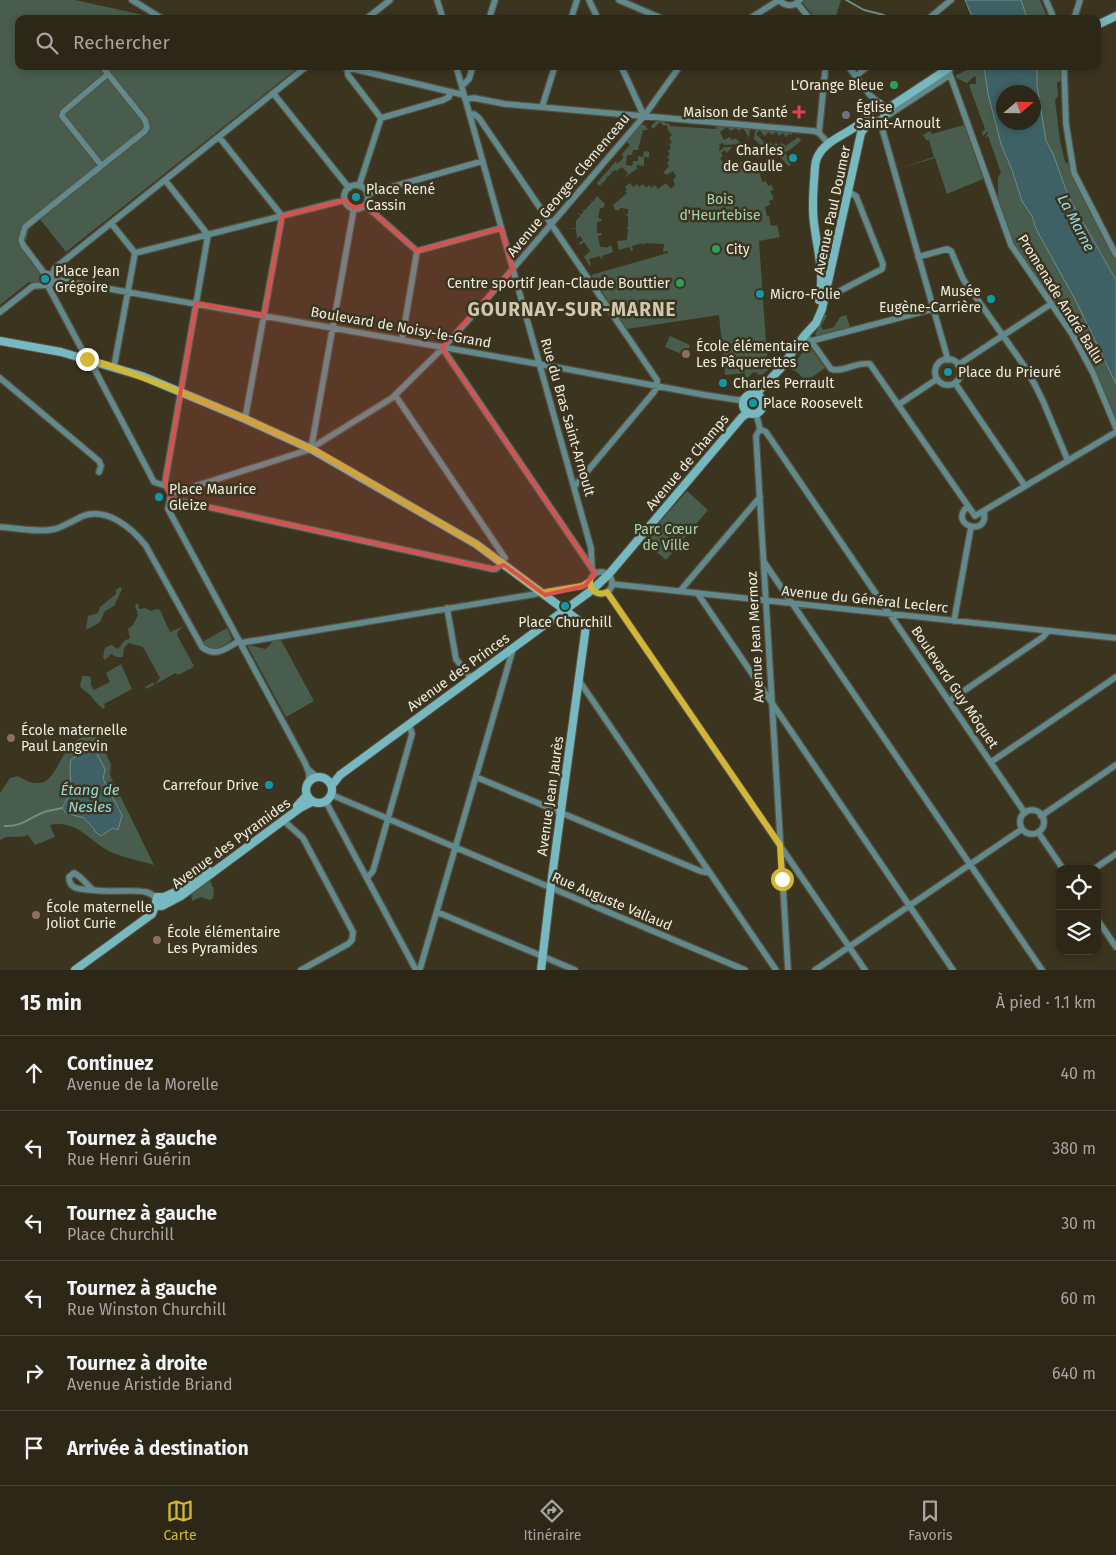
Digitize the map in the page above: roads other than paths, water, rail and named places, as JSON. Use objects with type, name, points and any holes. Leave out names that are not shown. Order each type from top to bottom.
[{"type":"main road","points":[[1101,23],[1116,16]]},
{"type":"main road","points":[[869,109],[870,118],[881,113],[897,100],[947,70]]},
{"type":"main road","points":[[759,396],[804,336],[823,297],[813,212],[815,164],[820,152],[828,144],[860,124],[875,103],[881,113]]},
{"type":"main road","name":"Avenue Paul Doumer","points":[[823,297],[828,286],[862,130],[881,113]]},
{"type":"main road","points":[[820,261],[827,264],[833,261]]},
{"type":"main road","points":[[0,341],[48,349],[114,367],[246,419],[311,449],[476,544],[492,556],[504,561],[565,610]]},
{"type":"main road","points":[[748,395],[759,396],[762,407],[747,413],[742,404],[744,399],[748,395]]},
{"type":"main road","name":"Avenue de Champs","points":[[592,590],[609,574],[747,413]]},
{"type":"main road","name":"Avenue des Princes","points":[[329,782],[592,590]]},
{"type":"main road","name":"Avenue Jean Jaurès","points":[[541,970],[586,626],[565,610]]},
{"type":"main road","points":[[313,779],[329,782],[332,795],[326,802],[319,804],[312,802],[307,795],[306,787],[313,779]]},
{"type":"main road","name":"Avenue des Pyramides","points":[[75,970],[152,914],[160,902],[216,866],[298,806],[307,795]]},
{"type":"main road","name":"Avenue des Pyramides","points":[[80,970],[155,915],[160,902],[187,892],[300,808],[312,802]]},
{"type":"street","points":[[132,0],[156,15]]},
{"type":"street","points":[[371,15],[390,0]]},
{"type":"street","points":[[437,0],[442,15]]},
{"type":"street","points":[[490,15],[495,0]]},
{"type":"street","points":[[572,15],[577,0]]},
{"type":"street","points":[[589,0],[596,15]]},
{"type":"street","points":[[619,0],[654,15]]},
{"type":"street","points":[[755,15],[779,0],[788,5],[798,2],[807,15]]},
{"type":"street","points":[[933,15],[951,0]]},
{"type":"street","points":[[1046,0],[1052,15]]},
{"type":"street","points":[[1075,15],[1080,0]]},
{"type":"street","points":[[53,277],[44,273],[23,245],[21,240],[25,227],[145,131],[147,127],[145,120],[105,70]]},
{"type":"street","points":[[0,312],[33,286],[48,286],[52,284],[55,268],[302,70]]},
{"type":"street","points":[[346,70],[381,118]]},
{"type":"street","points":[[357,70],[497,103],[817,131],[828,144]]},
{"type":"street","name":"Rue du Bras Saint-Arnoult","points":[[457,70],[591,548],[593,571]]},
{"type":"street","points":[[462,86],[469,79],[472,70]]},
{"type":"street","points":[[542,106],[554,70]]},
{"type":"street","points":[[623,70],[644,116]]},
{"type":"street","name":"Avenue Georges Clemenceau","points":[[171,496],[311,449],[395,395],[444,347],[513,269],[644,116],[677,70]]},
{"type":"street","points":[[851,70],[870,94],[881,113],[918,257],[948,360]]},
{"type":"street","points":[[856,76],[863,70]]},
{"type":"street","points":[[881,113],[947,70]]},
{"type":"street","name":"Promenade André Ballu","points":[[949,70],[1011,245],[1072,334],[1093,373],[1116,428]]},
{"type":"street","points":[[1064,70],[1066,124],[1074,173],[1116,255]]},
{"type":"street","points":[[820,133],[825,72]]},
{"type":"street","points":[[101,165],[62,116],[63,112],[108,74]]},
{"type":"street","points":[[381,118],[443,100],[449,97],[450,92]]},
{"type":"street","points":[[273,93],[349,188]]},
{"type":"street","points":[[869,109],[870,94]]},
{"type":"street","points":[[471,118],[474,114],[479,118],[657,380],[654,392],[574,487]]},
{"type":"street","points":[[359,186],[381,118]]},
{"type":"street","points":[[219,137],[282,216],[246,419]]},
{"type":"street","points":[[367,194],[483,161]]},
{"type":"street","points":[[165,180],[208,235],[164,482],[171,496],[168,506],[313,779]]},
{"type":"street","points":[[359,186],[364,189],[368,200],[365,205],[354,208],[348,205],[345,200],[345,193],[349,188],[359,186]]},
{"type":"street","points":[[823,297],[834,294],[882,269],[883,264],[856,196],[848,192]]},
{"type":"street","points":[[135,253],[345,200]]},
{"type":"street","points":[[365,205],[417,251]]},
{"type":"street","points":[[311,449],[354,208]]},
{"type":"street","points":[[111,223],[135,253],[114,367]]},
{"type":"street","points":[[417,251],[501,228]]},
{"type":"street","points":[[918,257],[947,249],[951,251],[963,279],[1025,367],[1039,393],[1068,461]]},
{"type":"street","points":[[402,340],[417,251]]},
{"type":"street","name":"Boulevard de Noisy-le-Grand","points":[[53,277],[657,386],[732,399],[744,399]]},
{"type":"street","points":[[822,278],[826,279],[828,286]]},
{"type":"street","points":[[48,286],[91,360],[154,482],[166,486]]},
{"type":"street","points":[[958,365],[1051,304]]},
{"type":"street","points":[[811,341],[933,308]]},
{"type":"street","points":[[804,336],[811,341],[831,369],[838,370],[864,362],[870,364],[975,516],[1116,432]]},
{"type":"street","points":[[444,347],[445,352],[593,571]]},
{"type":"street","points":[[952,360],[958,365],[960,373],[954,383],[943,384],[937,379],[936,368],[940,362],[952,360]]},
{"type":"street","points":[[0,378],[99,461],[101,466],[99,472]]},
{"type":"street","points":[[898,405],[937,379]]},
{"type":"street","points":[[954,383],[1025,486]]},
{"type":"street","points":[[171,496],[496,570],[504,561],[499,548],[395,395]]},
{"type":"street","points":[[747,413],[760,429]]},
{"type":"street","name":"Avenue Jean Mermoz","points":[[760,429],[756,436],[788,970]]},
{"type":"street","name":"Boulevard Guy Môquet","points":[[760,429],[766,432],[1025,813]]},
{"type":"street","points":[[680,592],[760,497]]},
{"type":"street","points":[[968,507],[963,512],[963,520],[965,524],[971,527],[982,523],[984,512]]},
{"type":"street","points":[[0,527],[39,530],[54,529],[90,514],[108,516],[146,546],[202,648],[218,653],[240,642],[542,593],[582,586],[590,581]]},
{"type":"street","points":[[954,621],[971,527]]},
{"type":"street","points":[[492,556],[499,548]]},
{"type":"street","points":[[764,562],[1042,970]]},
{"type":"street","points":[[593,571],[602,571],[609,574],[612,584],[607,592],[601,594],[592,590],[590,581],[593,571]]},
{"type":"street","name":"Avenue du Général Leclerc","points":[[612,584],[1116,638]]},
{"type":"street","points":[[607,592],[865,970]]},
{"type":"street","points":[[698,594],[953,970]]},
{"type":"street","points":[[447,608],[456,659],[471,679]]},
{"type":"street","points":[[949,701],[1043,637],[1048,631]]},
{"type":"street","points":[[326,802],[416,970],[420,968],[513,648]]},
{"type":"street","points":[[991,762],[1116,677]]},
{"type":"street","points":[[578,679],[776,970]]},
{"type":"street","points":[[367,878],[372,871],[388,820],[412,734],[409,724]]},
{"type":"street","points":[[1042,816],[1116,766]]},
{"type":"street","points":[[476,777],[700,871],[710,873]]},
{"type":"street","name":"Rue Auguste Vallaud","points":[[332,795],[745,970]]},
{"type":"street","points":[[1032,810],[1042,816],[1043,826],[1038,832],[1031,834],[1022,829],[1020,819],[1025,813],[1032,810]]},
{"type":"street","points":[[284,821],[303,838],[353,932],[352,940],[348,944],[300,970]]},
{"type":"street","points":[[815,970],[1022,829]]},
{"type":"street","points":[[1038,832],[1060,865]]},
{"type":"street","points":[[1100,865],[1116,854]]},
{"type":"street","points":[[93,890],[104,892],[144,892],[160,902]]},
{"type":"street","points":[[437,912],[575,970]]},
{"type":"street","points":[[1101,925],[1115,944]]},
{"type":"water","points":[[965,0],[1021,0],[1026,15],[971,15]]},
{"type":"water","points":[[985,70],[1037,70],[1037,85],[996,85],[996,125],[988,94]]},
{"type":"water","name":"La Marne","points":[[1041,110],[1046,141],[1053,154],[1069,198],[1116,280],[1116,384],[1076,301],[1036,229],[1032,216],[1022,201],[997,130],[1041,130]]},
{"type":"water","name":"Étang de Nesles","points":[[94,748],[105,769],[103,779],[122,815],[118,830],[113,828],[101,836],[94,831],[84,818],[66,813],[62,808],[71,792],[71,760],[81,753]]},
{"type":"waterway","points":[[846,0],[864,10],[884,15]]},
{"type":"waterway","points":[[5,826],[20,824],[44,812],[62,808]]},
{"type":"place","name":"L'Orange Bleue","points":[[894,85]]},
{"type":"place","name":"Maison de Santé","points":[[799,112]]},
{"type":"place","name":"Église Saint-Arnoult","points":[[846,115]]},
{"type":"place","name":"Charles de Gaulle","points":[[793,158]]},
{"type":"place","name":"Place René Cassin","points":[[356,197]]},
{"type":"place","name":"City","points":[[716,249]]},
{"type":"place","name":"Place Jean Grégoire","points":[[45,279]]},
{"type":"place","name":"Centre sportif Jean-Claude Bouttier","points":[[680,283]]},
{"type":"place","name":"Micro-Folie","points":[[760,294]]},
{"type":"place","name":"Musée Eugène-Carrière","points":[[991,299]]},
{"type":"place","name":"École élémentaire Les Pâquerettes","points":[[686,354]]},
{"type":"place","name":"Place du Prieuré","points":[[948,372]]},
{"type":"place","name":"Charles Perrault","points":[[723,383]]},
{"type":"place","name":"Place Roosevelt","points":[[753,403]]},
{"type":"place","name":"Place Maurice Gleize","points":[[159,497]]},
{"type":"place","name":"Place Churchill","points":[[565,606]]},
{"type":"place","name":"École maternelle Paul Langevin","points":[[11,738]]},
{"type":"place","name":"Carrefour Drive","points":[[269,785]]},
{"type":"place","name":"École maternelle Joliot Curie","points":[[36,915]]},
{"type":"place","name":"École élémentaire Les Pyramides","points":[[157,940]]},
{"type":"district","name":"GOURNAY-SUR-MARNE","points":[[572,309]]},
{"type":"park label","name":"Bois d'Heurtebise","points":[[720,207]]},
{"type":"park label","name":"Parc Cœur de Ville","points":[[666,538]]}]
